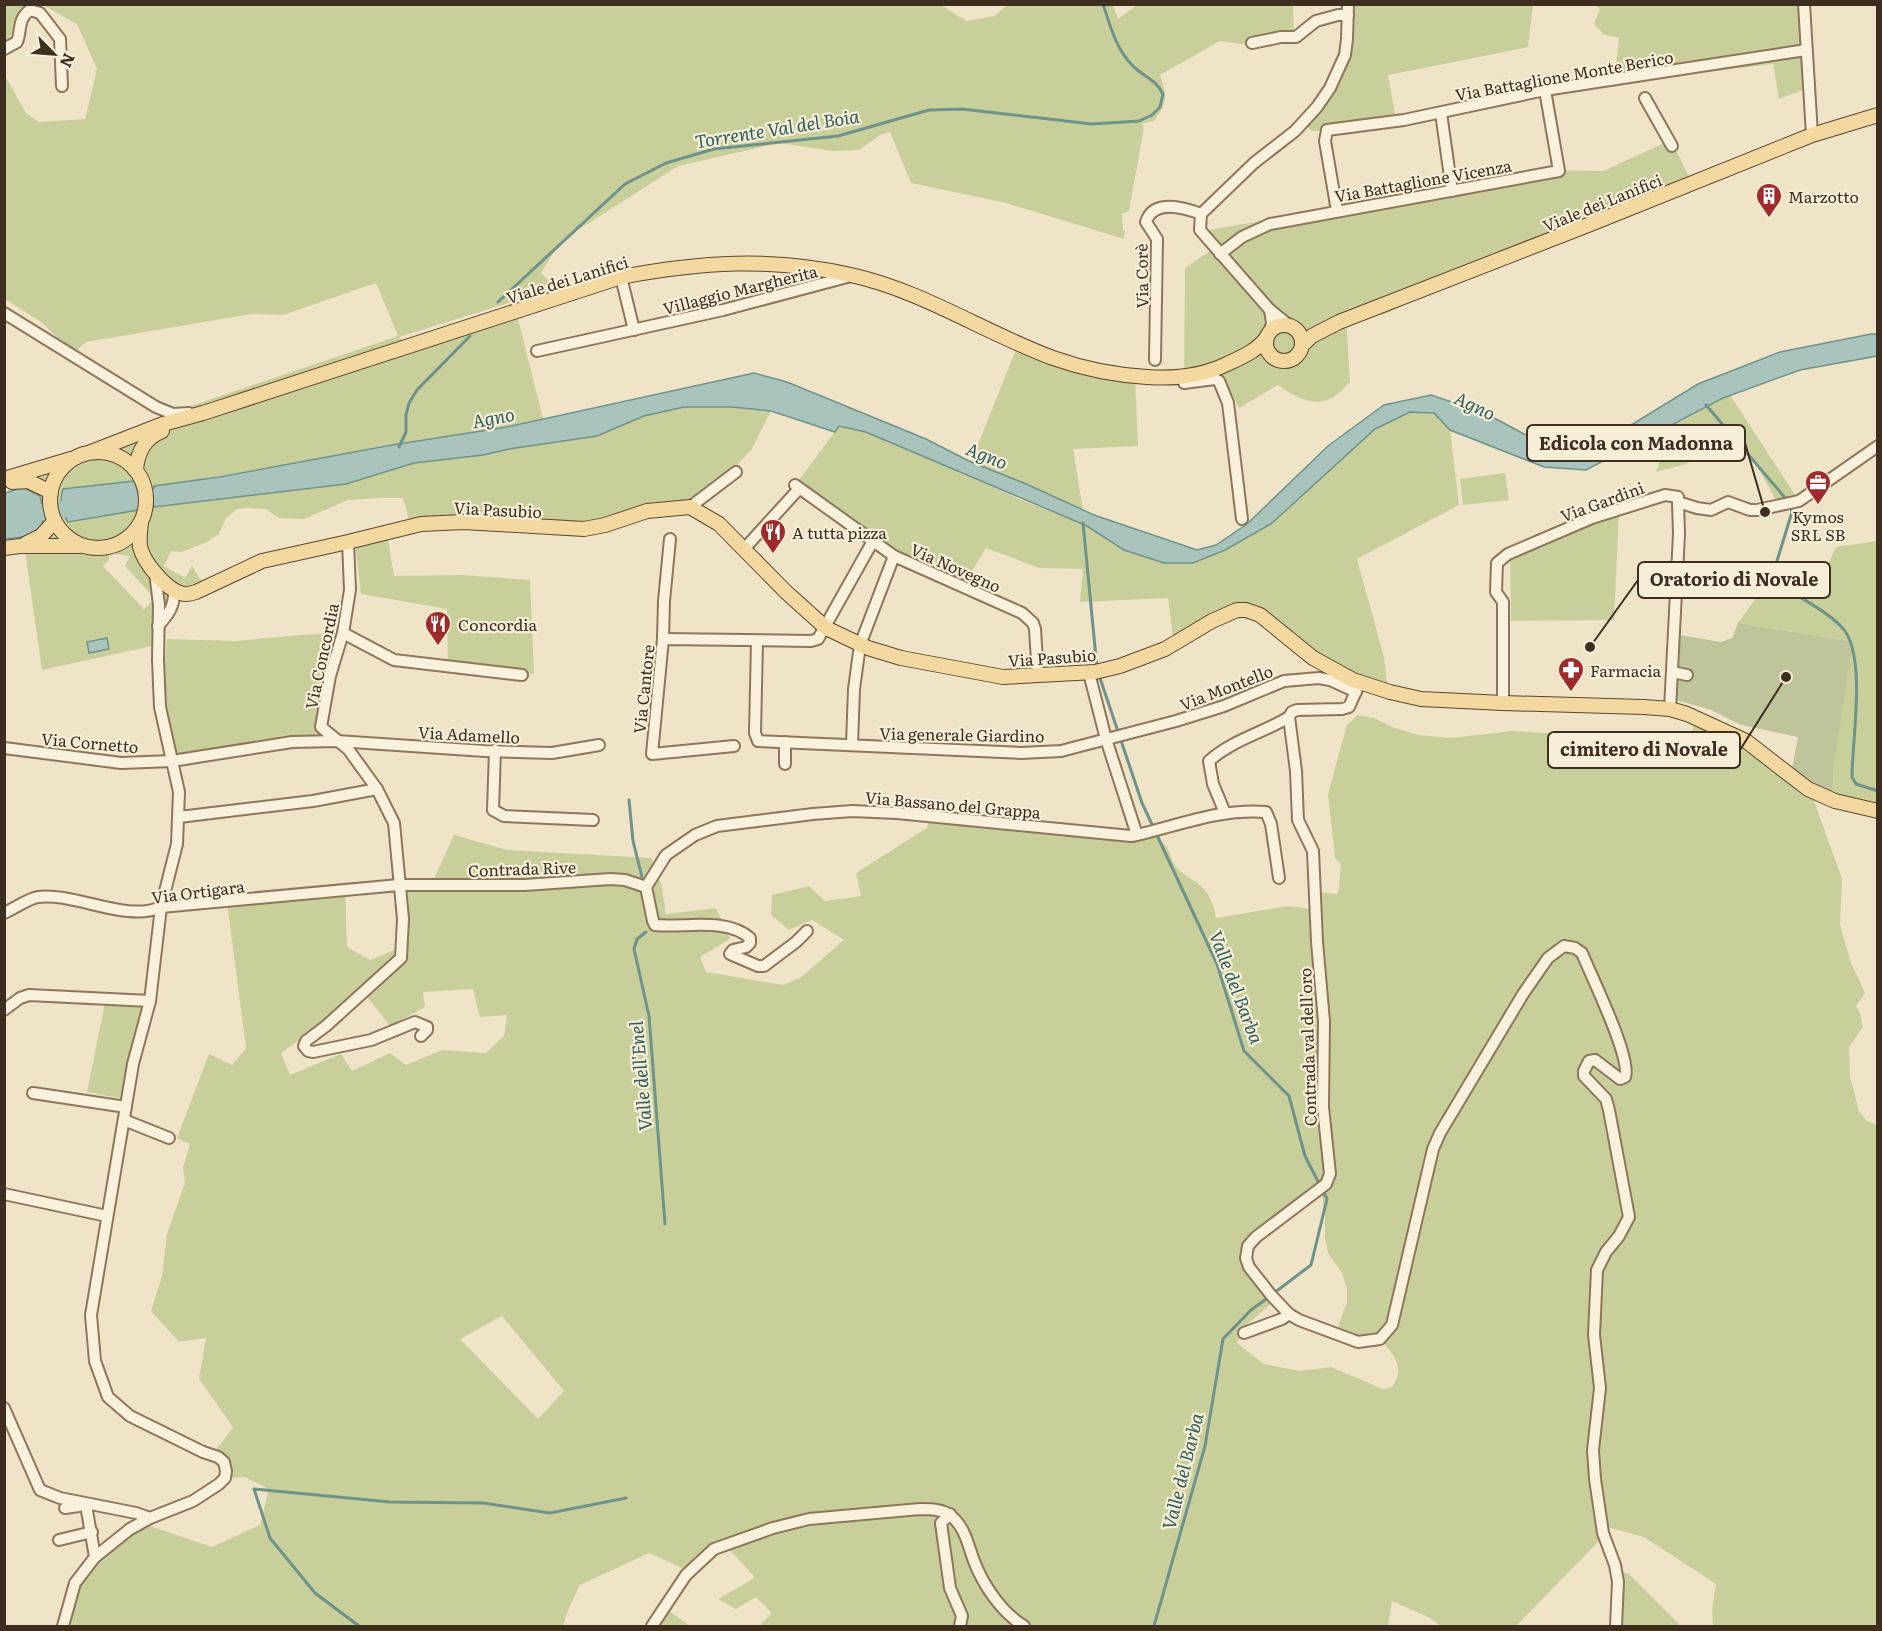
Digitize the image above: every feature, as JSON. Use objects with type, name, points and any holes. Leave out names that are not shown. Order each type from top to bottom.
[{"type":"main road","name":"Viale dei Lanifici","points":[[91,452],[163,424],[621,277],[673,267],[723,263],[791,264],[853,275],[915,296],[1052,358],[1083,368],[1130,376],[1184,376],[1264,355],[1279,360],[1289,360],[1298,355],[1302,345],[1312,336],[1340,322],[1812,135],[1878,115]]},
{"type":"main road","name":"Viale dei Lanifici","points":[[1223,366],[1258,349],[1272,330],[1281,325],[1305,330],[1340,322]]},
{"type":"main road","points":[[1294,328],[1300,334],[1302,345]]},
{"type":"main road","points":[[1268,335],[1267,348],[1274,358]]},
{"type":"main road","name":"Viale dei Lanifici","points":[[136,469],[137,456],[143,445],[150,439],[156,434],[203,413]]},
{"type":"main road","points":[[4,479],[91,452],[108,452],[123,458],[136,469],[147,495],[139,535],[144,559],[165,584],[174,590],[185,594],[196,592]]},
{"type":"main road","points":[[73,459],[59,473],[51,492],[51,505],[54,522],[65,535],[80,546]]},
{"type":"main road","points":[[4,484],[28,481],[51,492]]},
{"type":"main road","name":"Via Pasubio","points":[[196,592],[262,561],[422,524],[464,522],[584,529],[605,525],[647,511],[690,507],[719,524],[786,592],[826,628],[860,645],[902,658],[1003,677],[1096,672],[1165,649],[1229,613],[1246,610],[1260,615],[1312,658],[1358,687]]},
{"type":"main road","points":[[20,546],[41,537],[54,522]]},
{"type":"main road","points":[[4,548],[80,546],[99,549],[113,546],[129,537],[141,523]]},
{"type":"main road","points":[[113,546],[144,559]]},
{"type":"main road","points":[[1358,687],[1421,699],[1634,706],[1687,714],[1746,741],[1808,789],[1835,801],[1878,811]]},
{"type":"street","points":[[1804,4],[1812,135]]},
{"type":"street","points":[[4,49],[17,42],[20,21],[24,14],[30,10],[40,13],[60,39],[62,86]]},
{"type":"street","points":[[1252,43],[1296,37],[1316,21],[1348,10],[1345,55],[1330,88],[1317,107],[1295,131],[1254,163],[1201,214],[1200,230],[1270,310],[1294,328]]},
{"type":"street","name":"Via Battaglione Monte Berico","points":[[1337,211],[1325,141],[1327,130],[1404,120],[1545,90],[1806,50]]},
{"type":"street","name":"Via Battaglione Vicenza","points":[[1220,254],[1242,237],[1270,224],[1559,171],[1545,90]]},
{"type":"street","points":[[1645,98],[1672,146]]},
{"type":"street","points":[[1441,113],[1452,190]]},
{"type":"street","name":"Via Corè","points":[[1155,360],[1157,239],[1146,222],[1148,214],[1158,208],[1175,207],[1201,214]]},
{"type":"street","name":"Villaggio Margherita","points":[[537,351],[723,310],[853,275]]},
{"type":"street","points":[[621,277],[634,330]]},
{"type":"street","points":[[1268,335],[1272,323],[1270,310]]},
{"type":"street","points":[[4,313],[156,407],[173,414],[203,413]]},
{"type":"street","points":[[1184,376],[1184,383],[1217,380],[1222,388],[1229,414],[1242,519]]},
{"type":"street","points":[[156,407],[163,424]]},
{"type":"street","name":"Via Gardini","points":[[1503,703],[1503,603],[1496,592],[1497,563],[1508,555],[1592,518],[1665,495],[1678,497],[1678,502],[1711,510],[1728,502],[1750,510],[1799,501],[1878,446]]},
{"type":"street","points":[[690,507],[736,472]]},
{"type":"street","name":"Via Novegno","points":[[744,549],[795,489],[894,556],[1022,613],[1035,629],[1038,676]]},
{"type":"street","points":[[1670,710],[1679,534],[1678,502]]},
{"type":"street","points":[[663,639],[670,539]]},
{"type":"street","name":"Via Concordia","points":[[348,542],[350,590],[343,633],[330,676],[321,727],[348,749],[377,789],[394,823],[403,919],[401,958],[326,1026],[306,1041],[304,1046],[308,1051],[313,1052],[371,1040],[415,1022],[427,1031]]},
{"type":"street","points":[[826,628],[873,542]]},
{"type":"street","points":[[757,641],[755,733],[758,741],[852,744],[854,688],[860,645],[894,556]]},
{"type":"street","points":[[63,1626],[75,1583],[95,1557],[130,1529],[150,1518],[193,1501],[219,1484],[225,1478],[226,1471],[224,1462],[218,1457],[203,1452],[130,1416],[108,1397],[95,1361],[91,1315],[134,1064],[150,1001],[161,907],[177,844],[179,792],[160,707],[158,585],[155,571]]},
{"type":"street","points":[[171,610],[174,590]]},
{"type":"street","points":[[158,627],[171,610],[196,592]]},
{"type":"street","name":"Via Cantore","points":[[734,746],[652,754],[663,639],[811,641],[818,639],[826,628]]},
{"type":"street","points":[[343,633],[394,660],[522,675]]},
{"type":"street","points":[[1096,672],[1108,738],[1137,835]]},
{"type":"street","points":[[1672,672],[1687,675]]},
{"type":"street","name":"Via Montello","points":[[1108,738],[1224,706],[1284,681],[1319,678],[1358,687]]},
{"type":"street","points":[[1225,813],[1213,784],[1209,761],[1222,750],[1276,725],[1297,710],[1342,709],[1349,706],[1358,687]]},
{"type":"street","name":"Contrada val dell'oro","points":[[1289,717],[1296,771],[1298,819],[1313,851],[1317,942],[1324,1021],[1323,1107],[1330,1174],[1321,1188],[1276,1221],[1248,1246],[1246,1258],[1249,1267],[1289,1314],[1299,1320],[1351,1341],[1365,1342],[1380,1339],[1392,1325],[1433,1149],[1440,1133],[1523,994],[1548,958],[1564,946],[1575,948],[1582,953],[1622,1050],[1627,1071],[1625,1077],[1620,1079],[1595,1060],[1589,1061],[1584,1071],[1584,1076],[1606,1099],[1621,1165],[1629,1217],[1620,1236],[1606,1252],[1597,1270],[1594,1306],[1594,1335],[1600,1388],[1593,1450],[1603,1533],[1616,1565],[1618,1582],[1616,1626]]},
{"type":"street","name":"Via generale Giardino","points":[[852,744],[866,747],[1021,753],[1061,751],[1108,738]]},
{"type":"street","name":"Via Cornetto","points":[[4,748],[121,763],[172,761],[292,742],[337,741]]},
{"type":"street","name":"Via Adamello","points":[[337,741],[552,753],[599,745]]},
{"type":"street","points":[[784,764],[785,742]]},
{"type":"street","points":[[495,750],[493,810],[504,816],[593,820]]},
{"type":"street","points":[[179,817],[313,801],[377,789]]},
{"type":"street","name":"Via Bassano del Grappa","points":[[646,887],[666,855],[674,848],[695,835],[717,826],[852,811],[897,813],[1131,836],[1225,813],[1266,812],[1271,824],[1279,878]]},
{"type":"street","name":"Contrada Rive","points":[[399,885],[525,885],[625,879],[646,887]]},
{"type":"street","name":"Via Ortigara","points":[[4,913],[38,897],[58,898],[139,912],[161,907],[399,885]]},
{"type":"street","points":[[646,887],[653,921],[656,924],[711,926],[743,932],[750,938],[750,943],[746,947],[733,950],[730,954],[758,966],[769,963],[807,931]]},
{"type":"street","points":[[4,1010],[20,998],[29,995],[150,1001]]},
{"type":"street","points":[[33,1093],[126,1107]]},
{"type":"street","points":[[124,1120],[169,1138]]},
{"type":"street","points":[[4,1194],[107,1216]]},
{"type":"street","points":[[1244,1333],[1282,1319],[1289,1314]]},
{"type":"street","points":[[4,1408],[40,1490],[55,1497],[136,1513],[150,1518]]},
{"type":"street","points":[[65,1508],[86,1504]]},
{"type":"street","points":[[86,1504],[95,1557]]},
{"type":"street","points":[[652,1626],[686,1575],[714,1549],[773,1528],[809,1520],[920,1509],[950,1514],[964,1530],[982,1578],[1010,1618],[1024,1626]]},
{"type":"street","points":[[950,1514],[941,1523],[950,1588],[962,1616],[960,1626]]},
{"type":"street","points":[[59,1540],[92,1532]]},
{"type":"green space","points":[[41,4],[939,4],[967,21],[994,16],[1008,5],[1113,5],[1118,19],[1137,5],[1293,4],[1294,40],[1254,46],[1220,41],[1160,75],[1165,94],[1164,104],[1154,121],[1141,124],[1144,127],[1129,211],[1122,214],[1124,239],[1006,203],[911,183],[890,132],[880,135],[859,150],[833,151],[779,143],[678,166],[561,241],[541,273],[557,288],[399,337],[412,352],[518,319],[543,419],[243,472],[154,485],[154,506],[346,484],[414,463],[483,455],[597,436],[644,416],[684,407],[733,407],[771,411],[752,449],[695,511],[670,507],[585,529],[411,527],[403,498],[348,500],[304,519],[279,518],[266,509],[237,509],[226,518],[219,534],[207,542],[182,552],[171,551],[164,566],[185,578],[192,566],[206,588],[171,592],[154,628],[152,646],[42,670],[23,537],[41,530],[23,487],[74,459],[143,435],[173,412],[398,336],[376,283],[283,315],[251,314],[86,342],[74,353],[41,322],[5,299],[4,74],[26,113],[39,122],[85,119],[97,69],[77,24]],"holes":[[[109,553],[130,556],[125,566],[155,599],[144,609],[103,566],[109,560]]]},
{"type":"green space","points":[[5,5],[27,5],[5,46]]},
{"type":"green space","points":[[1349,5],[1533,5],[1528,47],[1388,75],[1395,114],[1322,131],[1313,131],[1303,125],[1343,64]]},
{"type":"green space","points":[[1595,5],[1807,5],[1811,87],[1779,99],[1773,64],[1614,83],[1619,38],[1603,34],[1594,24],[1600,9]]},
{"type":"green space","points":[[1671,140],[1693,185],[1458,279],[1385,314],[1346,318],[1350,382],[1332,398],[1325,401],[1310,401],[1297,397],[1278,385],[1239,408],[1220,372],[1184,378],[1185,268],[1216,247],[1203,231],[1555,170],[1603,171]]},
{"type":"green space","points":[[1019,342],[1135,377],[1138,446],[1073,449],[1083,510],[971,462]]},
{"type":"green space","points":[[1730,395],[1799,501],[1779,507],[1764,477],[1750,457],[1742,447],[1720,429],[1707,433],[1697,440],[1693,447],[1699,453],[1687,464],[1656,472],[1671,427]]},
{"type":"green space","points":[[1410,412],[1434,413],[1450,430],[1459,505],[1357,559],[1384,657],[1388,690],[1363,683],[1246,611],[1174,645],[1168,598],[1080,602],[1083,569],[1039,568],[986,548],[961,589],[919,569],[796,484],[839,426],[866,432],[907,448],[1019,499],[1087,526],[1125,550],[1193,563],[1225,550],[1271,524],[1375,429]]},
{"type":"green space","points":[[1505,473],[1509,500],[1463,505],[1460,479]]},
{"type":"green space","points":[[1619,512],[1614,620],[1511,621],[1510,552]]},
{"type":"green space","points":[[387,533],[394,576],[462,575],[530,580],[534,674],[448,665],[447,609],[361,594],[355,542]]},
{"type":"green space","points":[[1877,541],[1877,809],[1832,800],[1834,764],[1852,642],[1738,623],[1780,565],[1819,583],[1836,547]]},
{"type":"green space","points":[[1738,623],[1853,642],[1834,764],[1832,800],[1792,769],[1798,737],[1741,725],[1711,710],[1673,699],[1679,635],[1721,642],[1732,638]]},
{"type":"green space","points":[[339,633],[318,743],[175,767],[162,698],[167,639],[236,641]]},
{"type":"green space","points":[[1700,714],[1809,787],[1842,879],[1840,924],[1851,963],[1865,993],[1856,1006],[1863,1027],[1849,1047],[1850,1076],[1859,1111],[1867,1121],[1877,1125],[1877,1626],[1713,1626],[1712,1610],[1716,1584],[1644,1537],[1599,1525],[1601,1539],[1516,1626],[1441,1626],[1430,1618],[1392,1601],[1388,1626],[759,1626],[772,1613],[756,1597],[736,1609],[718,1599],[753,1579],[754,1576],[726,1546],[691,1572],[649,1553],[580,1585],[563,1626],[63,1626],[80,1577],[130,1534],[150,1526],[212,1547],[260,1525],[269,1489],[244,1477],[230,1478],[231,1467],[223,1458],[213,1454],[233,1427],[199,1379],[206,1338],[179,1342],[151,1311],[162,1276],[167,1234],[185,1183],[183,1168],[190,1144],[177,1138],[209,1054],[232,1065],[246,1048],[226,895],[345,883],[347,947],[370,960],[404,946],[405,890],[434,879],[454,835],[507,850],[651,858],[662,887],[666,914],[716,908],[730,939],[700,957],[706,972],[783,985],[800,978],[844,940],[812,920],[789,930],[771,915],[772,895],[809,886],[825,901],[861,896],[856,873],[927,828],[929,816],[1153,836],[1167,847],[1179,870],[1204,889],[1212,902],[1216,918],[1289,906],[1311,909],[1311,891],[1338,894],[1341,864],[1335,858],[1328,794],[1347,725],[1358,715],[1374,718],[1392,727],[1418,735],[1452,738],[1511,731],[1680,740],[1686,743]],"holes":[[[473,989],[480,1017],[507,1015],[504,1036],[486,1053],[442,1050],[406,1065],[390,1053],[352,1071],[341,1054],[290,1075],[281,1053],[365,994],[390,1026],[425,1007],[423,992]],[[1321,1189],[1328,1253],[1342,1273],[1347,1290],[1347,1302],[1334,1337],[1381,1339],[1397,1362],[1398,1373],[1392,1387],[1383,1389],[1331,1367],[1300,1371],[1264,1364],[1237,1343],[1245,1326],[1274,1301],[1245,1261],[1266,1228]],[[502,1316],[564,1391],[538,1419],[460,1339]]]},
{"type":"green space","points":[[106,998],[150,998],[129,1100],[87,1092]]},
{"type":"green space","points":[[1614,1569],[1629,1574],[1681,1626],[1615,1626]]},
{"type":"green space","points":[[665,1608],[690,1626],[654,1626]]},
{"type":"water","points":[[1877,334],[1877,356],[1800,370],[1723,398],[1586,470],[1544,467],[1450,430],[1434,413],[1410,412],[1375,429],[1271,524],[1225,550],[1193,563],[1164,563],[1124,550],[1087,526],[866,432],[839,426],[835,432],[771,411],[733,407],[684,407],[644,416],[597,436],[483,455],[414,463],[346,484],[154,507],[154,486],[219,477],[392,445],[507,427],[754,373],[787,382],[926,439],[971,462],[1094,515],[1197,550],[1216,545],[1247,524],[1328,446],[1384,405],[1431,395],[1485,413],[1524,434],[1571,453],[1592,449],[1698,384],[1780,352]]},
{"type":"water","points":[[134,481],[139,495],[138,510],[68,522],[62,510],[63,489]]},
{"type":"water","points":[[23,487],[40,496],[44,514],[41,530],[23,537],[5,539],[5,493]]},
{"type":"water","points":[[107,638],[109,649],[89,653],[87,642]]},
{"type":"waterway","name":"Torrente Val del Boia","points":[[498,302],[625,184],[666,163],[714,149],[838,136],[929,110],[962,109],[1092,124],[1139,121],[1152,115],[1160,107],[1163,94],[1156,84],[1126,59],[1114,36],[1103,4]]},
{"type":"waterway","name":"Torrente Val del Boia","points":[[399,447],[406,432],[409,403],[417,390],[470,336]]},
{"type":"waterway","points":[[1706,405],[1787,500]]},
{"type":"waterway","name":"Agno","points":[[117,503],[174,494]]},
{"type":"waterway","points":[[1790,506],[1792,512],[1773,574],[1778,583],[1823,612],[1845,631],[1855,662],[1856,681],[1852,777],[1856,784],[1878,791]]},
{"type":"waterway","name":"Agno","points":[[4,517],[82,507]]},
{"type":"waterway","name":"Valle del Barba","points":[[1083,523],[1097,668]]},
{"type":"waterway","name":"Valle del Barba","points":[[1099,675],[1142,803],[1217,964],[1244,1051],[1289,1096],[1305,1156],[1327,1199],[1311,1265],[1274,1293]]},
{"type":"waterway","name":"Valle dell'Enel","points":[[629,800],[633,841],[642,877]]},
{"type":"waterway","name":"Valle dell'Enel","points":[[646,932],[637,939],[634,949],[649,1016],[665,1224]]},
{"type":"waterway","name":"Valle del Barba","points":[[1154,1626],[1205,1446],[1223,1339],[1251,1310],[1269,1297]]},
{"type":"waterway","points":[[359,1626],[315,1593],[270,1538],[254,1489],[390,1502],[483,1503],[550,1513],[626,1498]]},
{"type":"place","name":"Marzotto","points":[[1769,219]]},
{"type":"place","name":"Kymos SRL SB","points":[[1818,506]]},
{"type":"place","name":"Edicola con Madonna","points":[[1765,512]]},
{"type":"place","name":"A tutta pizza","points":[[773,555]]},
{"type":"place","name":"Concordia","points":[[438,647]]},
{"type":"place","name":"Oratorio di Novale","points":[[1590,647]]},
{"type":"place","name":"cimitero di Novale","points":[[1786,677]]},
{"type":"place","name":"Farmacia","points":[[1571,693]]}]
